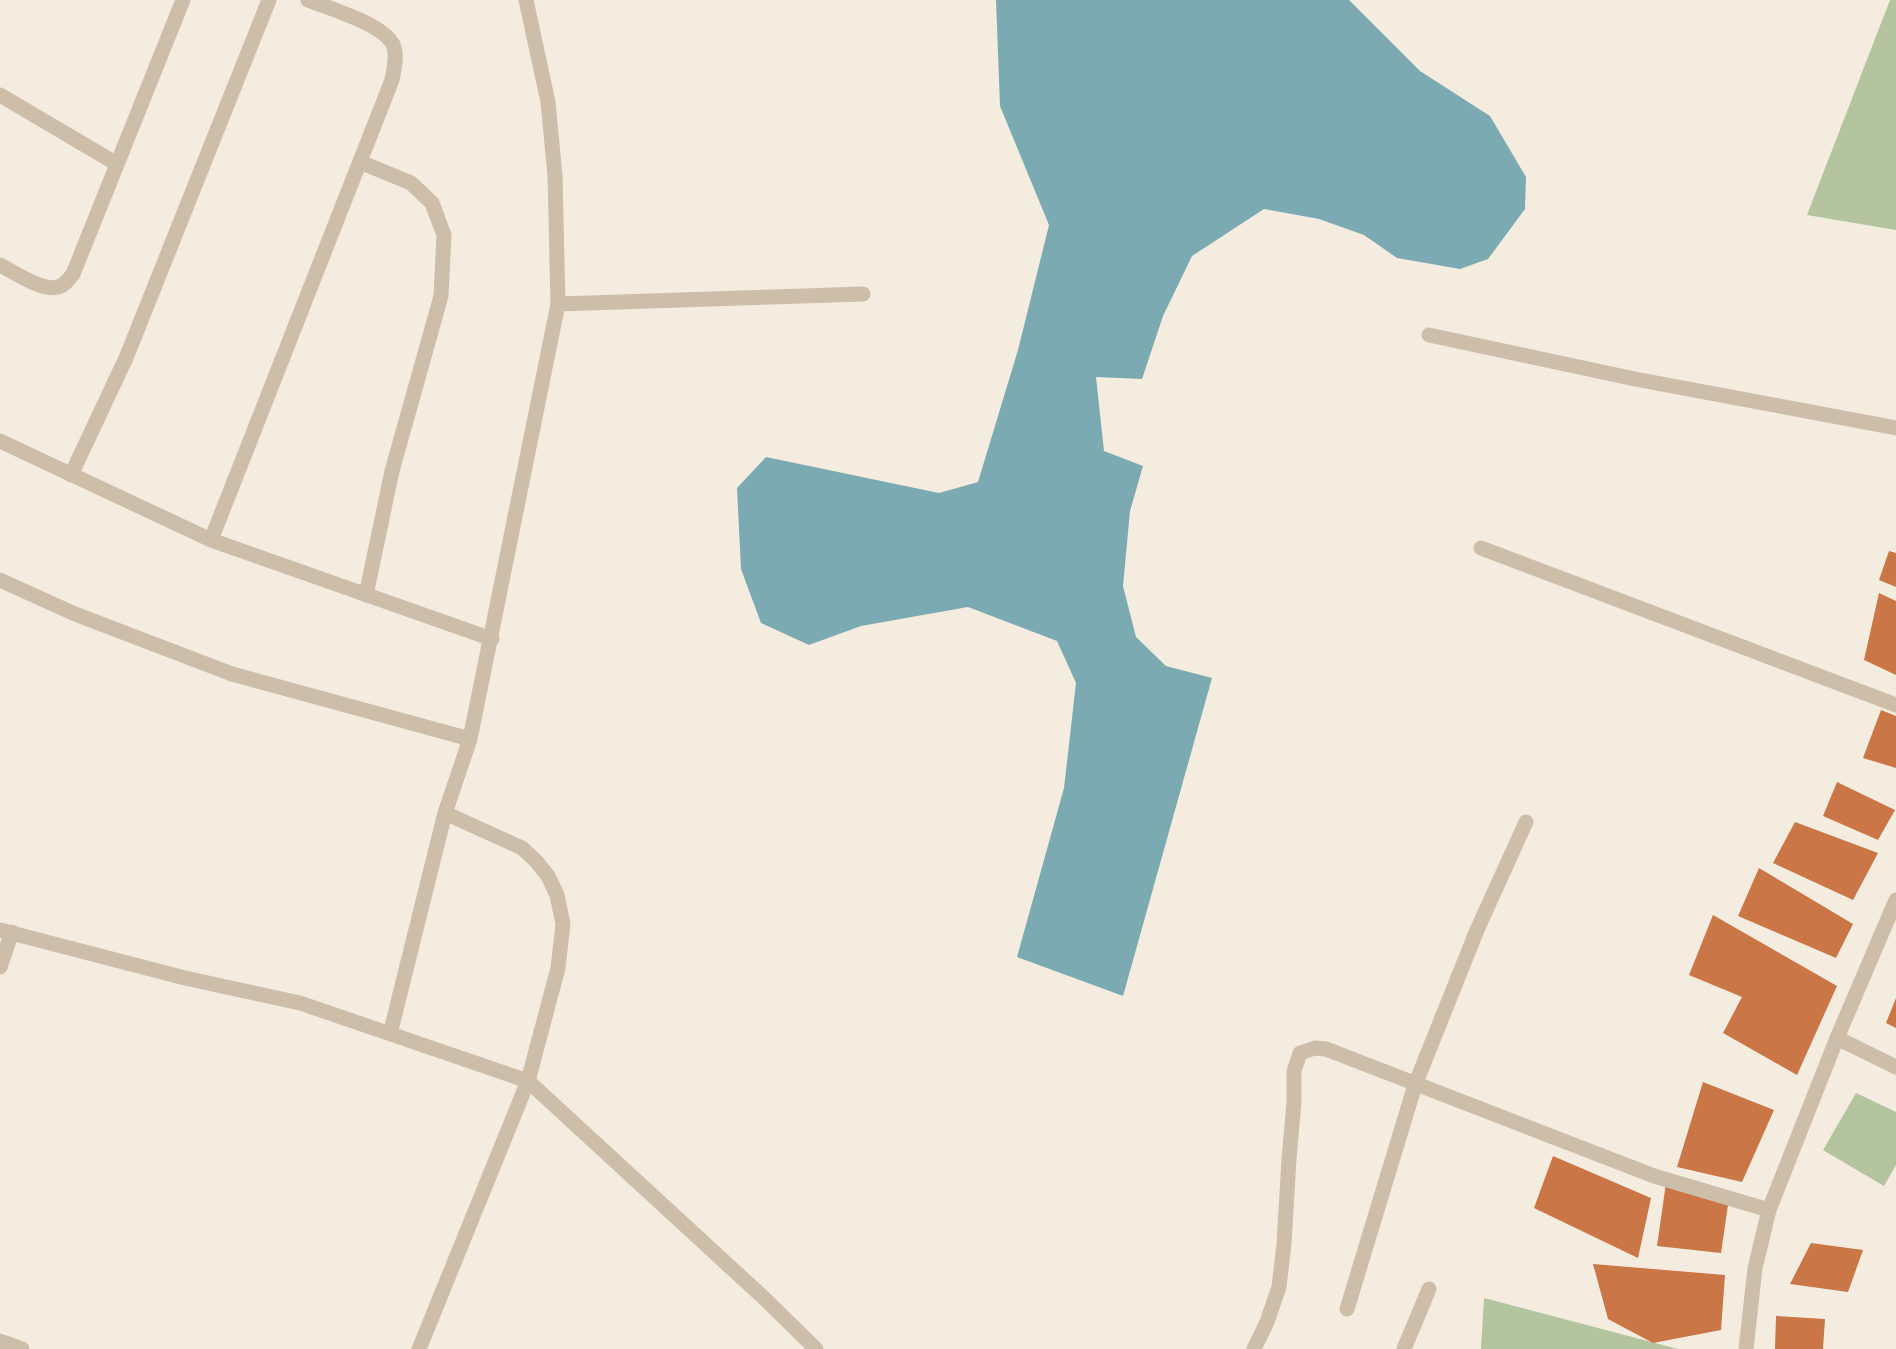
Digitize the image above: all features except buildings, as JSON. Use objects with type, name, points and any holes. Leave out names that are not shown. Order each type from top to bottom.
[{"type":"street","points":[[0,265],[43,287],[57,288],[73,274],[183,0]]},
{"type":"street","points":[[71,475],[126,358],[269,0]]},
{"type":"street","points":[[211,540],[392,80],[395,64],[394,46],[385,34],[368,24],[308,0]]},
{"type":"street","points":[[390,1034],[445,813],[470,739],[558,304],[555,176],[548,102],[526,0]]},
{"type":"street","points":[[0,95],[117,165]]},
{"type":"street","points":[[360,162],[411,183],[432,203],[444,235],[441,296],[392,471],[366,595]]},
{"type":"street","points":[[558,304],[863,294]]},
{"type":"street","points":[[1429,335],[1635,378],[1896,428]]},
{"type":"street","points":[[0,441],[211,540],[492,639]]},
{"type":"street","points":[[1481,548],[1896,705]]},
{"type":"street","points":[[0,580],[75,614],[232,674],[470,739]]},
{"type":"street","points":[[419,1349],[528,1081],[558,968],[563,924],[557,895],[548,876],[536,861],[522,848],[445,813]]},
{"type":"street","points":[[1347,1309],[1415,1085],[1477,930],[1526,822]]},
{"type":"street","points":[[1746,1349],[1755,1268],[1769,1210],[1837,1038],[1896,900]]},
{"type":"street","points":[[0,967],[6,931],[185,978],[300,1004],[528,1081],[816,1349]]},
{"type":"street","points":[[1837,1038],[1896,1067]]},
{"type":"street","points":[[1254,1349],[1267,1322],[1279,1287],[1294,1102],[1294,1071],[1300,1053],[1315,1048],[1326,1049],[1654,1176],[1769,1210]]},
{"type":"street","points":[[1404,1349],[1429,1289]]},
{"type":"street","points":[[0,1341],[22,1349]]},
{"type":"green space","points":[[1890,0],[1896,0],[1896,230],[1807,215]]},
{"type":"green space","points":[[1856,1093],[1896,1112],[1896,1165],[1884,1186],[1823,1150]]},
{"type":"green space","points":[[1484,1298],[1678,1349],[1481,1349]]},
{"type":"water","points":[[996,0],[1349,0],[1420,71],[1490,116],[1526,177],[1525,209],[1488,259],[1460,269],[1397,258],[1364,235],[1319,219],[1264,209],[1192,256],[1163,316],[1142,379],[1096,377],[1104,451],[1143,466],[1130,511],[1123,586],[1136,637],[1166,666],[1212,678],[1123,996],[1017,957],[1064,788],[1076,683],[1057,641],[968,607],[861,626],[809,645],[761,623],[741,569],[737,488],[766,457],[939,493],[978,482],[1018,350],[1049,225],[1000,106]]}]
